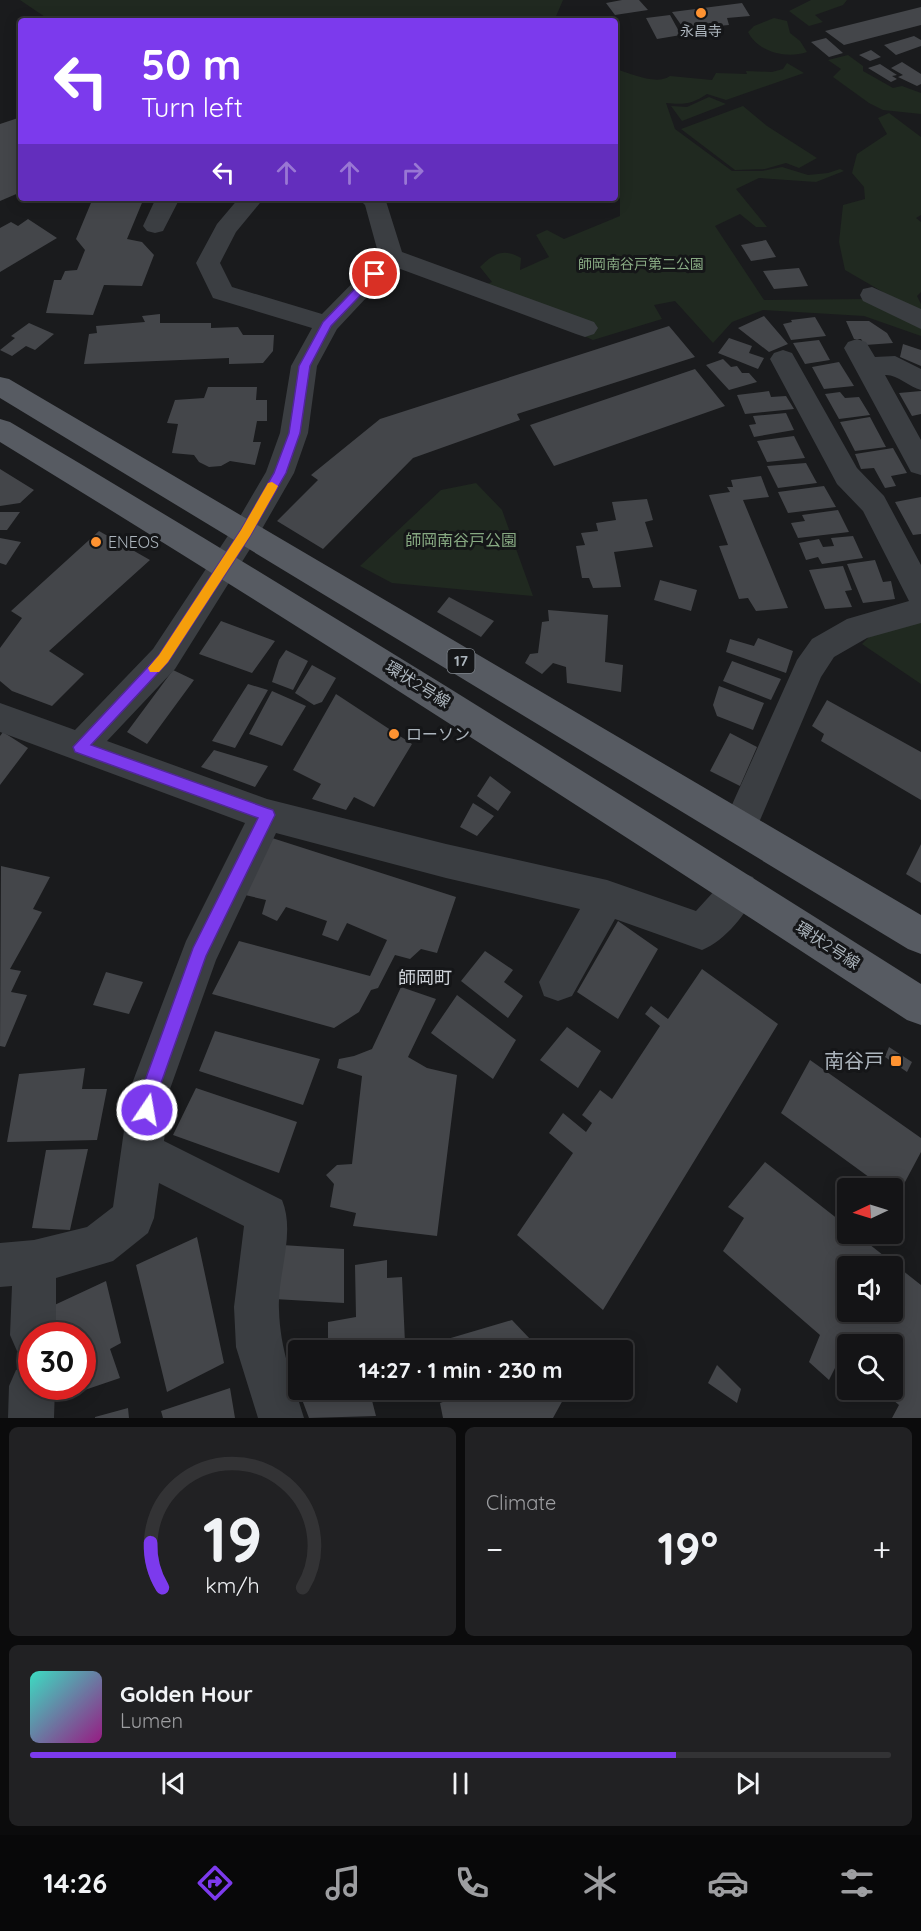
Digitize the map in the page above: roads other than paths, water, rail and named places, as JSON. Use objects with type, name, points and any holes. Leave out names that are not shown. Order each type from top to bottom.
[{"type":"main road","name":"17","points":[[0,386],[921,936]]},
{"type":"main road","name":"環状2号線","points":[[0,429],[492,730],[921,1006]]},
{"type":"street","points":[[155,226],[167,201]]},
{"type":"street","points":[[249,201],[225,229],[208,263],[222,292],[327,324]]},
{"type":"street","points":[[374,201],[391,258]]},
{"type":"street","points":[[80,747],[164,658],[245,533],[280,473],[294,433],[304,366],[327,324],[391,258]]},
{"type":"street","points":[[391,258],[585,328]]},
{"type":"street","points":[[872,295],[921,320]]},
{"type":"street","points":[[920,463],[863,358],[895,365],[921,381]]},
{"type":"street","points":[[783,359],[847,476],[874,504],[921,594]]},
{"type":"street","points":[[740,827],[808,670],[823,648],[858,628],[921,610]]},
{"type":"street","points":[[0,717],[267,815],[435,858],[607,898],[702,932],[740,889]]},
{"type":"street","points":[[30,1322],[17,1264],[98,1246],[133,1218],[150,1089],[199,954],[267,815]]},
{"type":"street","points":[[558,982],[607,898]]},
{"type":"street","points":[[141,1152],[267,1215],[256,1307],[259,1347],[281,1418]]},
{"type":"street","points":[[31,1418],[32,1400]]},
{"type":"place","name":"永昌寺","points":[[701,13]]},
{"type":"place","name":"ENEOS","points":[[96,542]]},
{"type":"place","name":"ローソン","points":[[394,734]]},
{"type":"place","name":"南谷戸","points":[[896,1061]]},
{"type":"district","name":"師岡町","points":[[425,978]]},
{"type":"park label","name":"師岡南谷戸第二公園","points":[[641,264]]},
{"type":"park label","name":"師岡南谷戸公園","points":[[461,540]]}]
